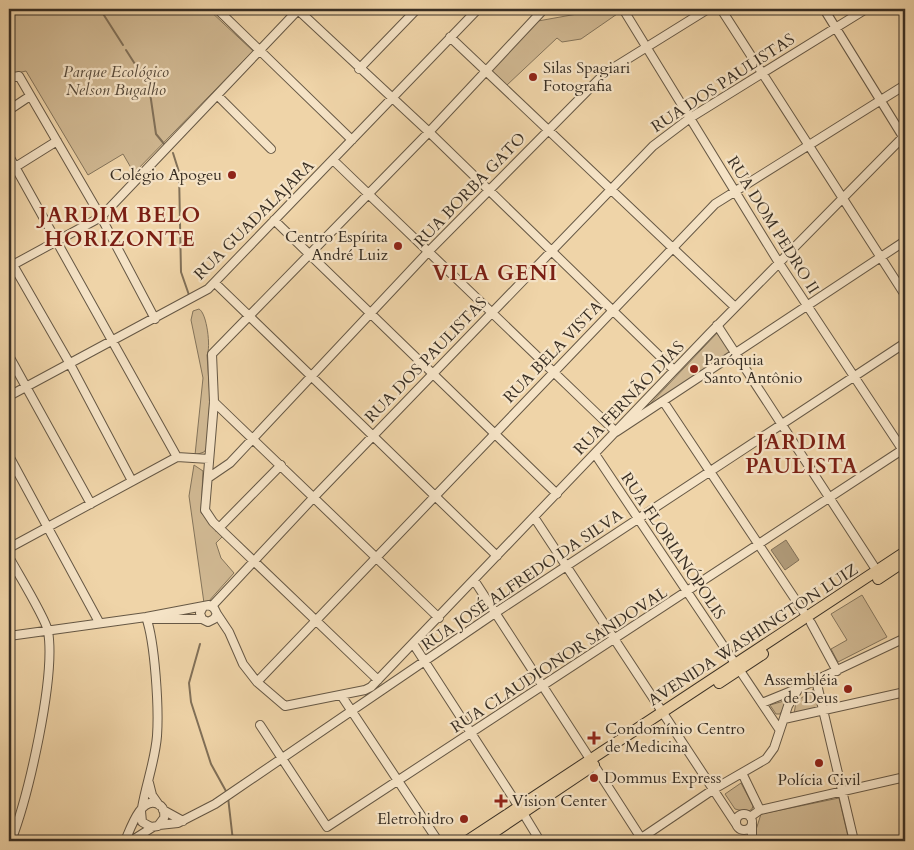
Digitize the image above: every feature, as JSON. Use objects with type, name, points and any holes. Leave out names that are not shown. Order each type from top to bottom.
[{"type":"main road","name":"AVENIDA WASHINGTON LUIZ","points":[[809,620],[905,552]]},
{"type":"main road","name":"AVENIDA WASHINGTON LUIZ","points":[[481,841],[521,810],[592,762],[809,620],[905,561]]},
{"type":"main road","name":"AVENIDA WASHINGTON LUIZ","points":[[467,841],[521,810]]},
{"type":"street","points":[[217,9],[352,140]]},
{"type":"street","points":[[132,481],[70,364],[10,263],[101,217],[298,9],[674,370]]},
{"type":"street","name":"RUA GUADALAJARA","points":[[9,396],[208,289],[478,9]]},
{"type":"street","points":[[378,680],[219,528],[205,510],[214,402],[212,354],[428,132],[544,9]]},
{"type":"street","name":"RUA DOM PEDRO II","points":[[623,9],[779,263],[904,451]]},
{"type":"street","name":"RUA BORBA GATO","points":[[208,478],[230,463],[428,252],[605,72],[708,9]]},
{"type":"street","points":[[721,9],[905,295]]},
{"type":"street","points":[[824,9],[905,137]]},
{"type":"street","name":"RUA DOS PAULISTAS","points":[[212,606],[491,312],[653,146],[690,118],[866,9]]},
{"type":"street","points":[[359,68],[413,10]]},
{"type":"street","points":[[450,38],[735,307]]},
{"type":"street","points":[[9,78],[19,76],[101,217],[155,319]]},
{"type":"street","name":"RUA BELA VISTA","points":[[257,682],[715,204],[905,84]]},
{"type":"street","points":[[217,95],[272,150]]},
{"type":"street","points":[[9,110],[30,96]]},
{"type":"street","name":"RUA FERNÃO DIAS","points":[[257,682],[285,706],[365,690],[378,680],[414,645],[717,325],[905,137]]},
{"type":"street","points":[[12,169],[57,142]]},
{"type":"street","points":[[9,156],[12,169],[57,240],[177,457]]},
{"type":"street","points":[[333,160],[616,432],[905,241]]},
{"type":"street","points":[[274,220],[557,494]]},
{"type":"street","points":[[215,283],[497,556]]},
{"type":"street","points":[[717,325],[877,571]]},
{"type":"street","name":"RUA JOSÉ ALFREDO DA SILVA","points":[[156,826],[172,825],[183,821],[244,786],[495,612],[905,343]]},
{"type":"street","points":[[9,356],[90,504]]},
{"type":"street","points":[[663,400],[809,620],[837,671]]},
{"type":"street","points":[[214,402],[439,618]]},
{"type":"street","name":"RUA CLAUDIONOR SANDOVAL","points":[[283,760],[327,827],[904,451]]},
{"type":"street","name":"RUA FLORIANÓPOLIS","points":[[594,454],[779,729]]},
{"type":"street","points":[[9,456],[99,622]]},
{"type":"street","points":[[9,548],[177,457],[209,459]]},
{"type":"street","points":[[219,528],[281,465]]},
{"type":"street","points":[[534,517],[739,827],[751,841]]},
{"type":"street","points":[[9,557],[48,630],[48,667],[40,726],[21,815],[11,841]]},
{"type":"street","points":[[474,580],[592,762],[639,840],[714,789],[766,758],[771,753],[779,729],[799,688]]},
{"type":"street","points":[[9,636],[212,606],[229,632],[243,664],[257,682]]},
{"type":"street","points":[[203,607],[200,613],[205,620],[229,632]]},
{"type":"street","points":[[146,617],[154,620],[205,620],[214,619],[217,614]]},
{"type":"street","points":[[125,841],[141,810],[157,735],[155,666],[150,628],[146,617]]},
{"type":"street","points":[[762,703],[837,671],[905,638]]},
{"type":"street","points":[[414,645],[540,841]]},
{"type":"street","points":[[816,680],[854,841]]},
{"type":"street","points":[[784,719],[905,692]]},
{"type":"street","points":[[341,695],[438,841]]},
{"type":"street","points":[[260,725],[283,760]]},
{"type":"street","points":[[742,773],[760,810]]},
{"type":"street","points":[[749,819],[760,810],[905,777]]},
{"type":"street","points":[[131,841],[156,826],[164,818],[161,807],[152,795],[149,778]]},
{"type":"street","points":[[720,798],[731,810],[749,819]]},
{"type":"street","points":[[141,810],[151,803],[183,821]]},
{"type":"street","points":[[141,810],[142,822],[156,826]]},
{"type":"street","points":[[739,827],[740,816],[749,819]]},
{"type":"street","points":[[739,827],[749,829],[749,819]]},
{"type":"street","points":[[749,819],[751,841]]},
{"type":"green space","name":"Parque Ecológico Nelson Bugalho","points":[[9,9],[208,9],[253,51],[134,173],[123,154],[88,175],[26,71],[9,75]]},
{"type":"green space","points":[[585,9],[618,9],[620,12],[581,39],[562,42],[557,38],[507,85],[491,70],[538,21],[577,14]]},
{"type":"green space","points":[[199,309],[202,312],[208,331],[209,345],[207,355],[210,398],[207,448],[204,452],[195,455],[203,378],[191,320],[193,311]]},
{"type":"green space","name":"Paróquia Santo Antônio","points":[[719,331],[733,353],[652,405],[649,405]]},
{"type":"green space","points":[[194,465],[203,471],[201,513],[224,535],[216,543],[221,558],[234,573],[208,602],[204,603],[189,496]]},
{"type":"green space","points":[[862,595],[887,637],[838,662],[831,649],[847,640],[831,614]]},
{"type":"green space","points":[[815,688],[820,708],[794,714],[796,702]]},
{"type":"green space","points":[[784,701],[786,704],[780,714],[776,714],[770,705]]},
{"type":"green space","points":[[741,783],[753,806],[747,812],[735,809],[725,794]]},
{"type":"green space","points":[[839,798],[849,841],[756,841],[755,833],[761,814]]},
{"type":"shaded area","points":[[786,540],[799,560],[785,570],[771,550]]},
{"type":"waterway","points":[[100,9],[123,45]]},
{"type":"waterway","points":[[126,50],[149,86],[156,134],[165,145]]},
{"type":"waterway","points":[[173,153],[179,172],[181,272],[189,295]]},
{"type":"waterway","points":[[200,644],[189,683],[191,702],[211,764],[227,793]]},
{"type":"waterway","points":[[228,797],[233,841]]},
{"type":"place","name":"Silas Spagiari Fotografia","points":[[533,77]]},
{"type":"place","name":"Colégio Apogeu","points":[[232,175]]},
{"type":"place","name":"Centro Espírita André Luiz","points":[[398,246]]},
{"type":"place","name":"Paróquia Santo Antônio","points":[[694,369]]},
{"type":"place","name":"Assembléia de Deus","points":[[848,689]]},
{"type":"place","name":"Condomínio Centro de Medicina","points":[[594,738]]},
{"type":"place","name":"Polícia Civil","points":[[819,763]]},
{"type":"place","name":"Dommus Express","points":[[594,778]]},
{"type":"place","name":"Vision Center","points":[[501,801]]},
{"type":"place","name":"Eletrohidro","points":[[464,819]]},
{"type":"district","name":"JARDIM BELO HORIZONTE","points":[[120,227]]},
{"type":"district","name":"VILA GENI","points":[[495,273]]},
{"type":"district","name":"JARDIM PAULISTA","points":[[802,454]]}]
